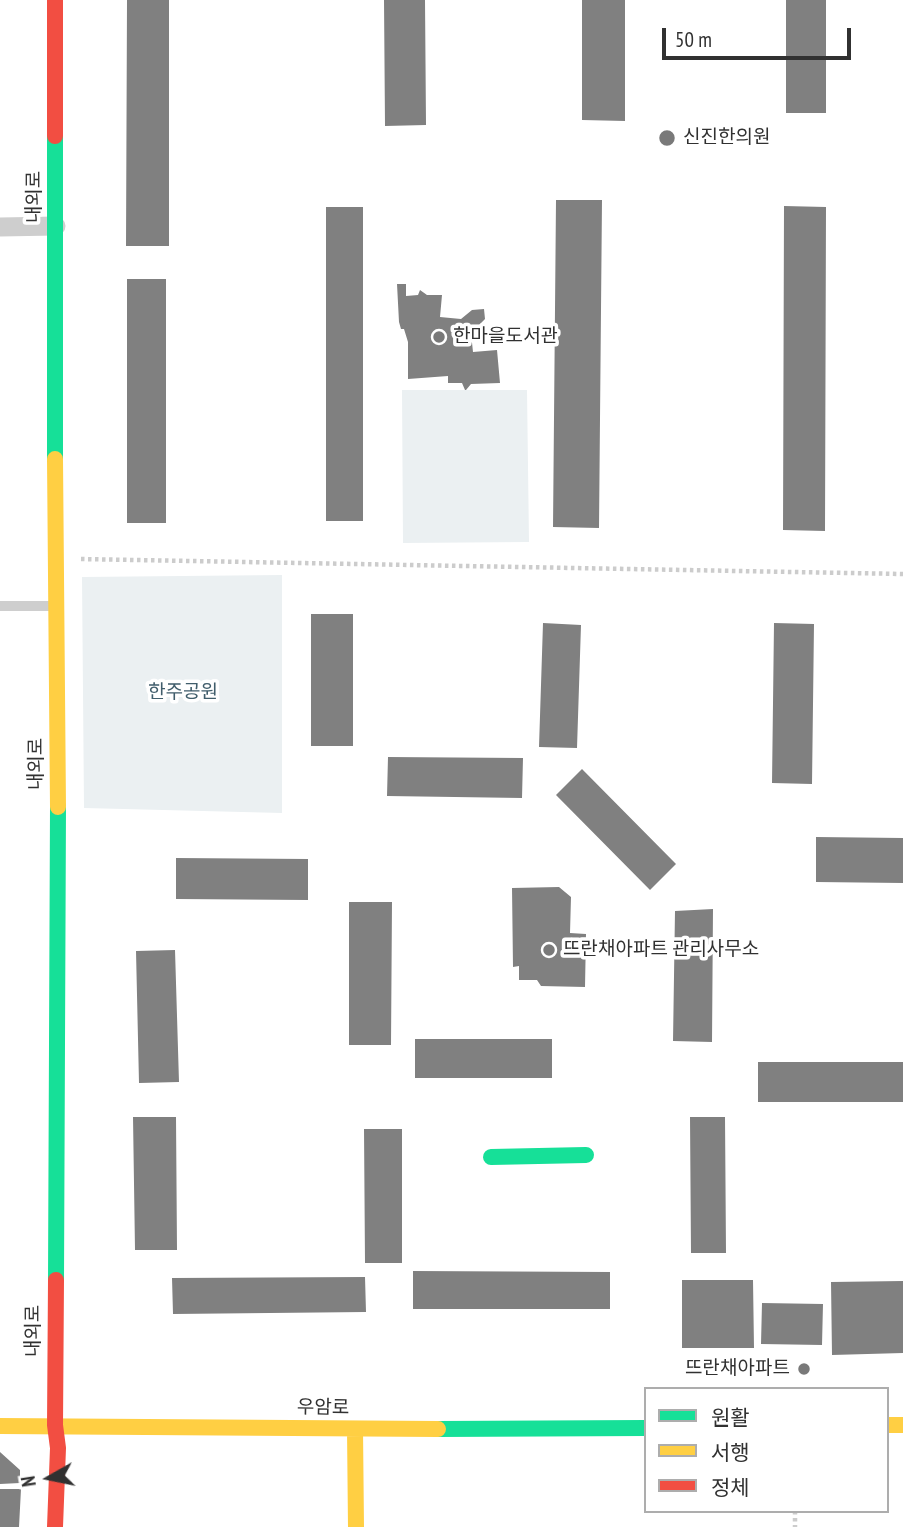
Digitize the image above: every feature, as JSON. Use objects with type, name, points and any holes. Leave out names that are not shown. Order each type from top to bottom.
[{"type":"street","name":"내외로","points":[[55,0],[58,826],[55,1425],[58,1448],[55,1527]]},
{"type":"street","points":[[0,227],[56,226]]},
{"type":"street","points":[[491,1157],[586,1155]]},
{"type":"street","name":"우암로","points":[[0,1426],[644,1428]]},
{"type":"street","points":[[355,1429],[356,1527]]},
{"type":"lane","points":[[0,606],[57,606]]},
{"type":"path","points":[[55,559],[903,574]]},
{"type":"green space","points":[[402,390],[527,390],[529,542],[403,543]]},
{"type":"green space","name":"한주공원","points":[[282,575],[282,813],[84,808],[82,577]]},
{"type":"building","points":[[127,0],[169,0],[169,246],[126,246]]},
{"type":"building","points":[[384,0],[425,0],[426,125],[385,126]]},
{"type":"building","points":[[582,0],[625,0],[625,121],[582,120]]},
{"type":"building","points":[[786,0],[826,0],[826,113],[786,113]]},
{"type":"building","points":[[556,200],[602,200],[599,528],[553,527]]},
{"type":"building","points":[[784,206],[826,207],[825,531],[783,530]]},
{"type":"building","points":[[326,207],[363,207],[363,521],[326,521]]},
{"type":"building","points":[[127,279],[166,279],[166,523],[127,523]]},
{"type":"building","name":"한마을도서관","points":[[397,284],[406,284],[406,296],[418,295],[420,290],[427,295],[442,295],[440,317],[461,319],[472,310],[484,309],[485,319],[471,333],[473,352],[497,350],[500,383],[471,384],[465,390],[462,383],[448,383],[448,376],[408,379],[408,342],[399,322]]},
{"type":"building","points":[[311,614],[353,614],[353,746],[311,746]]},
{"type":"building","points":[[543,623],[581,625],[577,748],[539,747]]},
{"type":"building","points":[[774,623],[814,624],[812,784],[772,783]]},
{"type":"building","points":[[388,757],[523,758],[522,798],[387,796]]},
{"type":"building","points":[[582,769],[676,864],[650,890],[556,795]]},
{"type":"building","points":[[816,837],[903,838],[903,883],[816,882]]},
{"type":"building","points":[[176,858],[308,859],[308,900],[176,899]]},
{"type":"building","name":"뜨란채아파트 관리사무소","points":[[559,887],[571,897],[570,933],[586,934],[585,987],[541,986],[537,980],[519,980],[519,966],[513,967],[512,888]]},
{"type":"building","points":[[349,902],[392,902],[391,1045],[349,1045]]},
{"type":"building","points":[[713,909],[712,1042],[673,1041],[675,911]]},
{"type":"building","points":[[175,950],[179,1082],[139,1083],[136,951]]},
{"type":"building","points":[[415,1039],[552,1039],[552,1078],[415,1078]]},
{"type":"building","points":[[758,1062],[903,1062],[903,1102],[758,1102]]},
{"type":"building","points":[[133,1117],[176,1117],[177,1250],[135,1250]]},
{"type":"building","points":[[690,1117],[725,1117],[726,1253],[691,1253]]},
{"type":"building","points":[[364,1129],[402,1129],[402,1263],[365,1263]]},
{"type":"building","points":[[413,1271],[610,1272],[610,1309],[413,1309]]},
{"type":"building","points":[[365,1277],[366,1312],[173,1314],[172,1278]]},
{"type":"building","points":[[682,1280],[753,1280],[754,1348],[682,1348]]},
{"type":"building","points":[[903,1281],[903,1353],[832,1355],[831,1282]]},
{"type":"building","points":[[762,1303],[823,1304],[822,1345],[761,1344]]},
{"type":"building","points":[[0,1452],[20,1470],[20,1483],[0,1484]]},
{"type":"building","points":[[0,1489],[21,1489],[19,1527],[0,1527]]},
{"type":"traffic: fast","points":[[55,136],[55,459]]},
{"type":"traffic: fast","points":[[56,1280],[58,807]]},
{"type":"traffic: fast","points":[[491,1157],[586,1155]]},
{"type":"traffic: fast","points":[[438,1429],[644,1428]]},
{"type":"traffic: slow","points":[[55,459],[58,807]]},
{"type":"traffic: slow","points":[[889,1425],[903,1425]]},
{"type":"traffic: slow","points":[[0,1426],[438,1429]]},
{"type":"traffic: slow","points":[[355,1429],[356,1527]]},
{"type":"traffic: jam","points":[[55,0],[55,136]]},
{"type":"traffic: jam","points":[[55,1527],[58,1448],[55,1425],[56,1280]]},
{"type":"place","name":"신진한의원","points":[[667,138]]},
{"type":"place","name":"한마을도서관","points":[[439,337]]},
{"type":"place","name":"뜨란채아파트 관리사무소","points":[[549,950]]},
{"type":"place","name":"뜨란채아파트","points":[[804,1369]]}]
